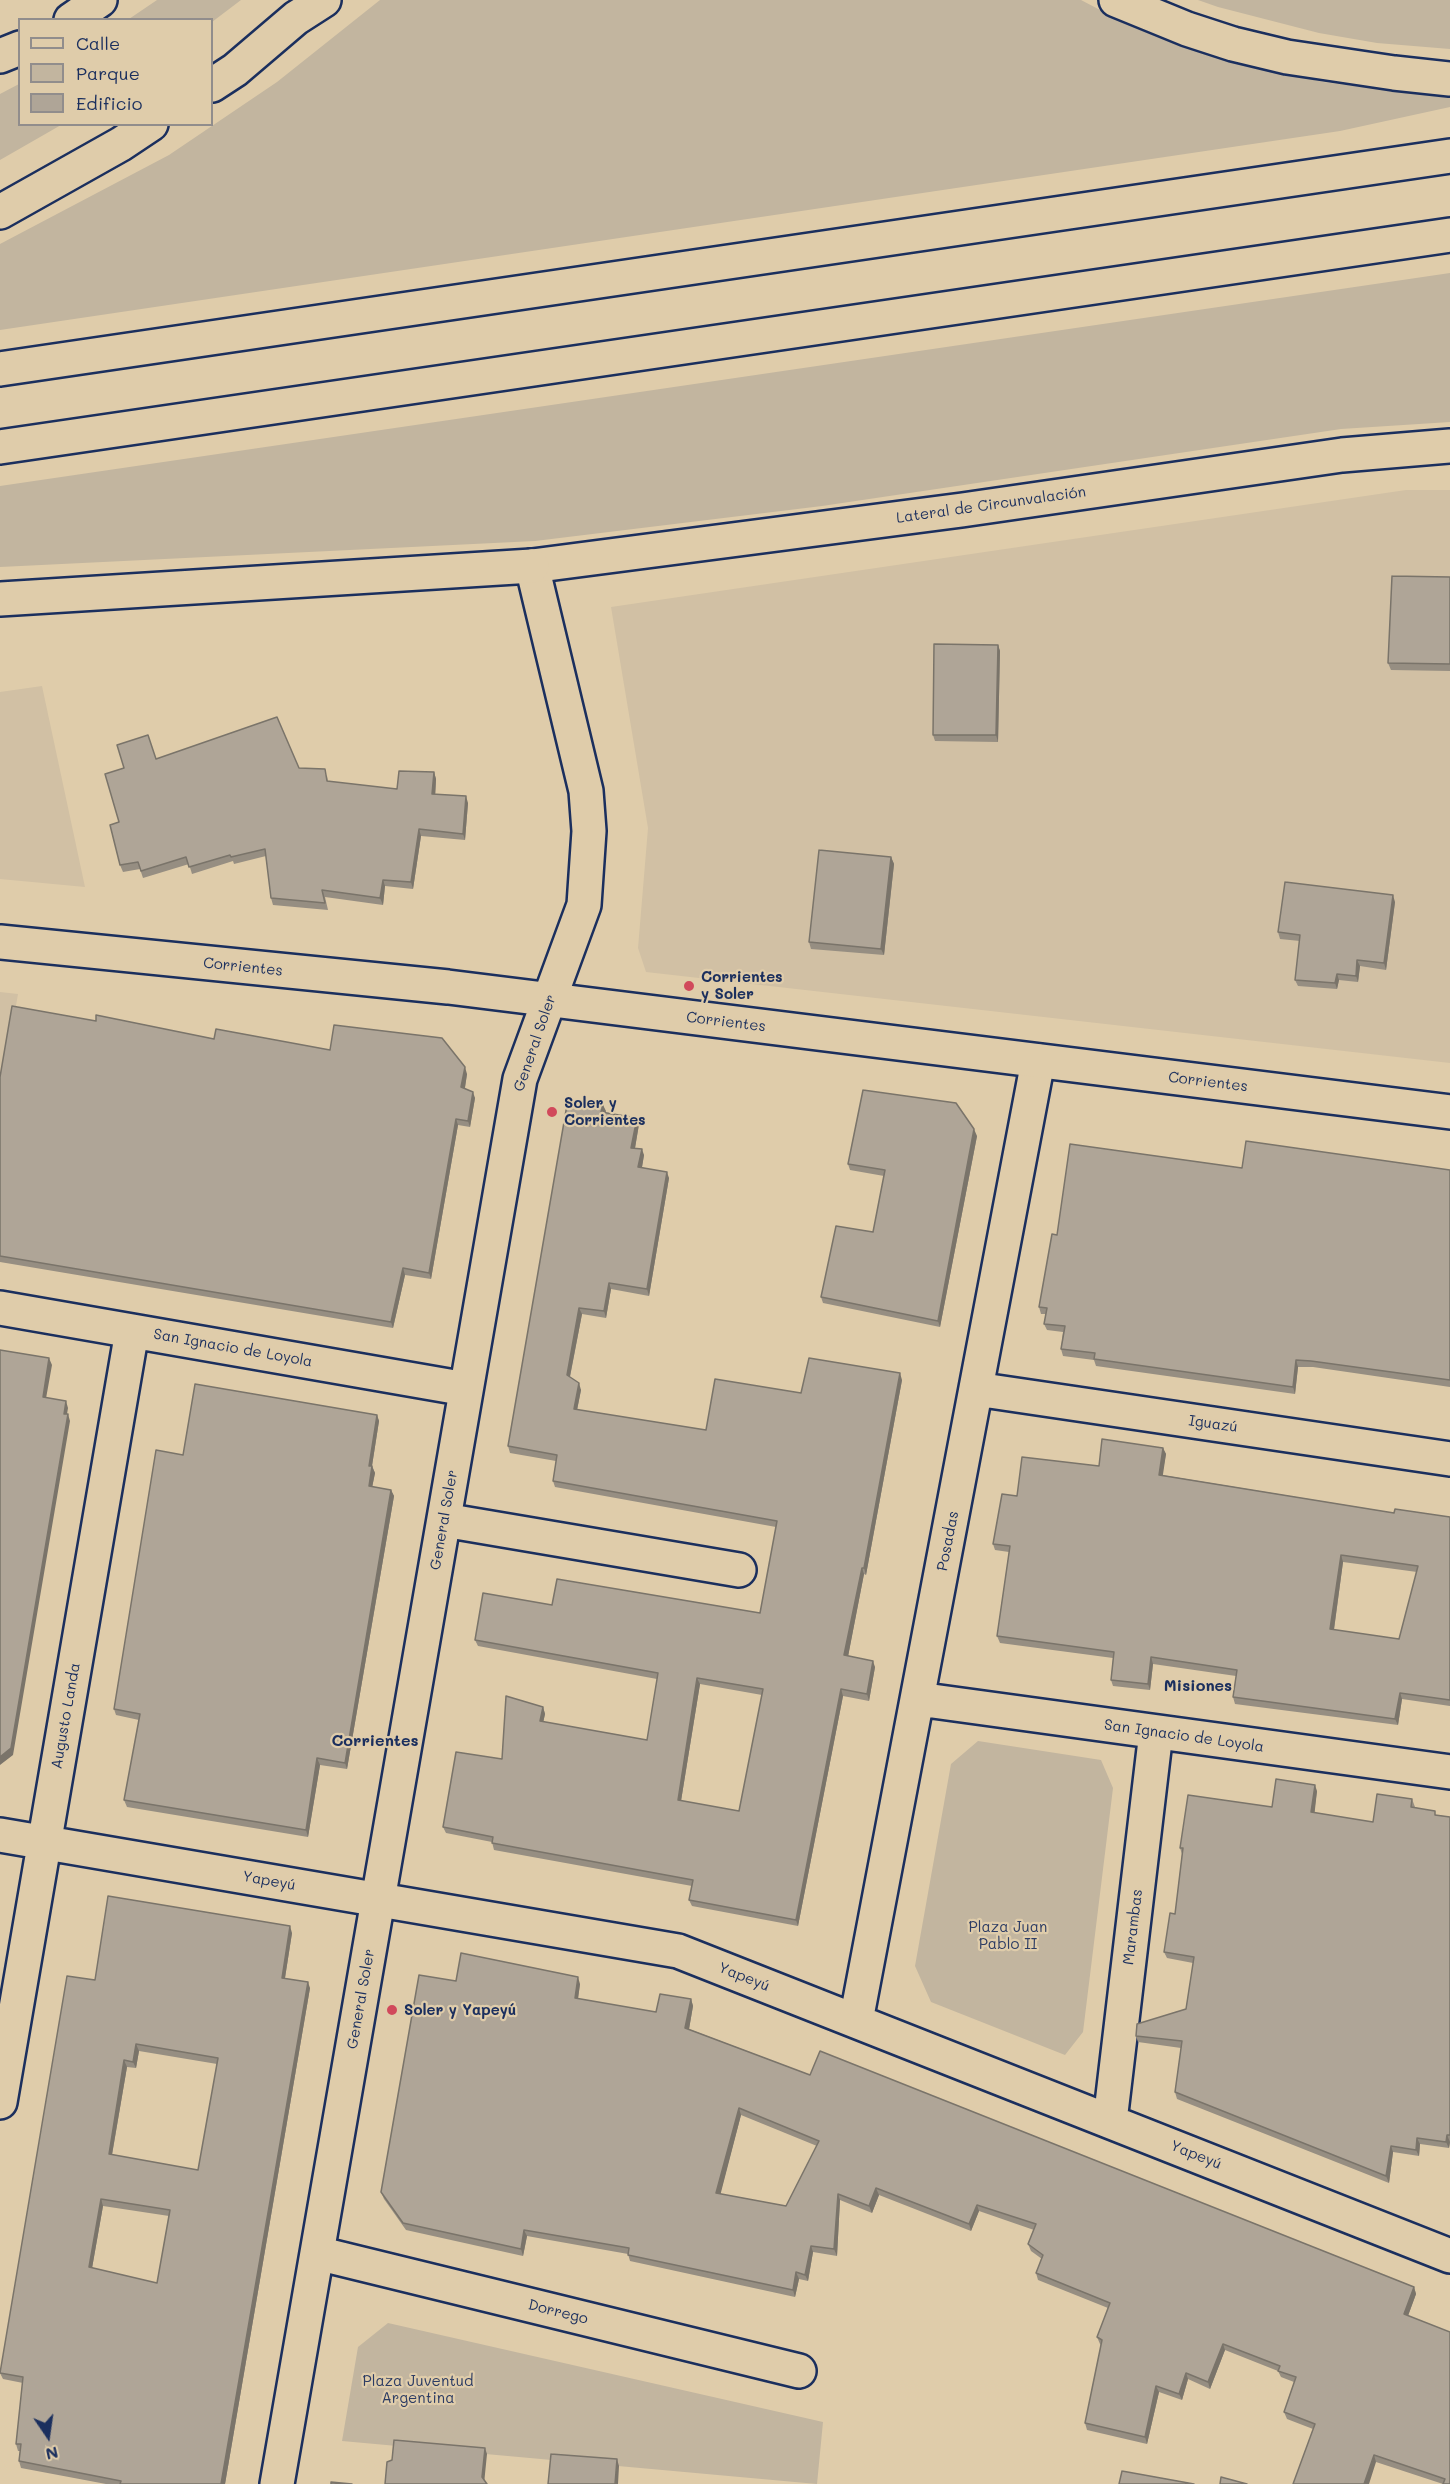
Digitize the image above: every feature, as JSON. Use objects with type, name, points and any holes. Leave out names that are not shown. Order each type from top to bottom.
[{"type":"main road","points":[[74,18],[100,0]]},
{"type":"main road","points":[[213,84],[235,70],[304,9],[324,0]]},
{"type":"main road","points":[[1116,0],[1205,35],[1287,57],[1450,79]]},
{"type":"main road","points":[[0,56],[18,49]]},
{"type":"main road","points":[[0,212],[121,144],[148,126]]},
{"type":"main road","points":[[0,369],[1450,156]]},
{"type":"main road","points":[[0,447],[1450,235]]},
{"type":"main road","name":"Lateral de Circunvalación","points":[[0,599],[532,566],[927,515],[1341,455],[1450,446]]},
{"type":"main road","name":"General Soler","points":[[277,2484],[520,1079],[581,916],[586,890],[590,819],[582,766],[532,566]]},
{"type":"main road","name":"Corrientes","points":[[0,942],[550,1000],[1450,1112]]},
{"type":"main road","name":"Posadas","points":[[856,2021],[1038,1060]]},
{"type":"main road","name":"San Ignacio de Loyola","points":[[0,1308],[466,1389]]},
{"type":"main road","name":"Augusto Landa","points":[[0,2102],[132,1331]]},
{"type":"main road","name":"Iguazú","points":[[976,1389],[1450,1459]]},
{"type":"main road","points":[[444,1520],[739,1570]]},
{"type":"main road","name":"San Ignacio de Loyola","points":[[918,1699],[1450,1772]]},
{"type":"main road","name":"Marambas","points":[[1110,2121],[1156,1732]]},
{"type":"main road","name":"Yapeyú","points":[[0,1835],[678,1951],[1450,2256]]},
{"type":"main road","name":"Dorrego","points":[[317,2253],[799,2371]]},
{"type":"shaded area","points":[[1406,490],[1450,490],[1450,1063],[646,972],[638,948],[648,828],[611,607]]},
{"type":"shaded area","points":[[42,686],[85,887],[0,879],[0,692]]},
{"type":"shaded area","points":[[0,992],[18,994],[0,1099]]},
{"type":"green space","points":[[157,0],[241,0],[213,21],[213,18],[130,18]]},
{"type":"green space","points":[[380,0],[1081,0],[1123,22],[1234,62],[1323,82],[1450,98],[1450,107],[1340,131],[0,330],[0,244],[169,155],[277,82]]},
{"type":"green space","points":[[1198,0],[1450,0],[1450,49],[1377,43],[1319,33]]},
{"type":"green space","points":[[18,85],[18,126],[59,126],[0,160],[0,94]]},
{"type":"green space","points":[[1450,273],[1450,422],[1341,429],[822,506],[535,541],[0,567],[0,486]]},
{"type":"green space","name":"Plaza Juan Pablo II","points":[[978,1741],[1101,1760],[1113,1788],[1083,2032],[1065,2055],[931,2002],[915,1966],[951,1764]]},
{"type":"green space","name":"Plaza Juventud Argentina","points":[[388,2323],[823,2422],[817,2484],[342,2441],[358,2347]]},
{"type":"building","points":[[1392,576],[1450,577],[1450,664],[1388,663]]},
{"type":"building","points":[[934,644],[998,645],[996,735],[933,735]]},
{"type":"building","points":[[277,717],[299,768],[325,769],[327,781],[397,789],[399,771],[434,772],[432,794],[466,796],[463,834],[419,829],[411,882],[383,880],[380,898],[322,890],[325,903],[271,898],[265,849],[231,857],[230,855],[189,867],[186,857],[141,871],[138,862],[120,865],[110,825],[119,822],[105,774],[124,768],[117,745],[148,735],[156,759]]},
{"type":"building","points":[[819,850],[891,857],[881,949],[809,942]]},
{"type":"building","points":[[1285,882],[1393,895],[1384,963],[1357,960],[1356,976],[1337,974],[1335,983],[1295,980],[1300,935],[1278,932]]},
{"type":"building","points":[[12,1006],[96,1021],[96,1015],[214,1039],[216,1029],[330,1050],[334,1025],[442,1038],[465,1067],[461,1087],[473,1092],[468,1121],[456,1119],[429,1273],[403,1268],[391,1322],[0,1256],[0,1077]]},
{"type":"building","points":[[863,1090],[956,1103],[974,1129],[938,1321],[821,1297],[836,1226],[873,1232],[885,1170],[848,1164]]},
{"type":"building","points":[[568,1099],[603,1105],[601,1112],[637,1118],[631,1148],[642,1149],[638,1167],[667,1172],[647,1289],[609,1283],[604,1311],[579,1308],[567,1375],[579,1383],[574,1409],[706,1430],[715,1379],[801,1393],[809,1358],[900,1373],[864,1568],[862,1568],[844,1655],[873,1661],[867,1694],[841,1689],[796,1920],[689,1900],[693,1880],[492,1843],[493,1837],[443,1827],[456,1752],[502,1759],[506,1696],[543,1707],[540,1721],[647,1740],[658,1673],[475,1640],[483,1593],[552,1605],[557,1579],[760,1613],[777,1521],[553,1481],[557,1455],[508,1446]],"holes":[[[697,1678],[763,1689],[739,1811],[678,1800]]]},
{"type":"building","points":[[1246,1141],[1450,1170],[1450,1380],[1296,1360],[1293,1387],[1094,1359],[1095,1353],[1061,1349],[1065,1326],[1044,1324],[1047,1308],[1039,1307],[1052,1234],[1057,1235],[1070,1144],[1242,1168]]},
{"type":"building","points":[[0,1350],[49,1358],[43,1397],[66,1401],[64,1414],[68,1414],[11,1748],[0,1757]]},
{"type":"building","points":[[195,1384],[377,1415],[369,1466],[372,1466],[369,1486],[391,1490],[345,1763],[317,1758],[306,1830],[124,1800],[140,1714],[114,1709],[156,1450],[183,1455]]},
{"type":"building","points":[[1102,1439],[1163,1448],[1159,1475],[1394,1513],[1395,1509],[1450,1517],[1450,1700],[1400,1693],[1395,1719],[1233,1697],[1237,1670],[1151,1657],[1148,1684],[1111,1680],[1114,1652],[997,1636],[1010,1546],[993,1544],[1002,1494],[1017,1496],[1022,1457],[1099,1466]],"holes":[[[1341,1555],[1418,1566],[1399,1639],[1330,1629]]]},
{"type":"building","points":[[1276,1779],[1315,1785],[1311,1812],[1373,1822],[1377,1794],[1412,1799],[1411,1807],[1435,1811],[1435,1815],[1450,1817],[1450,2135],[1447,2135],[1446,2142],[1417,2138],[1416,2150],[1391,2146],[1386,2176],[1175,2092],[1182,2041],[1136,2036],[1137,2024],[1186,2009],[1194,1957],[1164,1952],[1170,1913],[1175,1914],[1183,1848],[1180,1848],[1188,1795],[1272,1807]]},
{"type":"building","points":[[108,1896],[290,1926],[282,1978],[308,1982],[221,2484],[120,2484],[121,2481],[19,2461],[21,2444],[16,2444],[23,2377],[0,2373],[67,1976],[95,1980]],"holes":[[[136,2044],[218,2058],[198,2170],[109,2154],[124,2060],[133,2062]],[[101,2199],[170,2210],[157,2283],[89,2267]]]},
{"type":"building","points":[[461,1953],[578,1977],[575,1998],[656,2012],[660,1994],[691,1999],[685,2028],[810,2075],[820,2051],[1414,2287],[1404,2314],[1450,2332],[1450,2484],[1443,2484],[1445,2479],[1374,2455],[1364,2484],[1293,2484],[1315,2424],[1284,2412],[1296,2377],[1278,2371],[1280,2366],[1223,2344],[1208,2382],[1186,2373],[1179,2394],[1156,2386],[1145,2437],[1085,2423],[1102,2340],[1097,2337],[1110,2303],[1036,2273],[1043,2255],[1028,2244],[1036,2224],[977,2205],[969,2224],[876,2188],[869,2206],[838,2194],[834,2249],[811,2246],[805,2275],[796,2272],[793,2290],[628,2255],[629,2248],[524,2230],[521,2249],[403,2223],[381,2192],[419,1975],[456,1981]],"holes":[[[739,2108],[819,2141],[786,2206],[716,2193]]]},
{"type":"building","points":[[394,2440],[485,2448],[482,2477],[487,2484],[385,2484],[387,2462],[392,2460]]},
{"type":"building","points":[[551,2454],[617,2459],[615,2484],[548,2484]]},
{"type":"building","points":[[1122,2471],[1194,2484],[1119,2484]]},
{"type":"building","points":[[1221,2477],[1247,2484],[1220,2484]]},
{"type":"place","name":"Corrientes y Soler","points":[[689,986]]},
{"type":"place","name":"Soler y Corrientes","points":[[552,1112]]},
{"type":"place","name":"Soler y Yapeyú","points":[[392,2010]]},
{"type":"district","name":"Misiones","points":[[1198,1686]]},
{"type":"district","name":"Corrientes","points":[[375,1741]]}]
